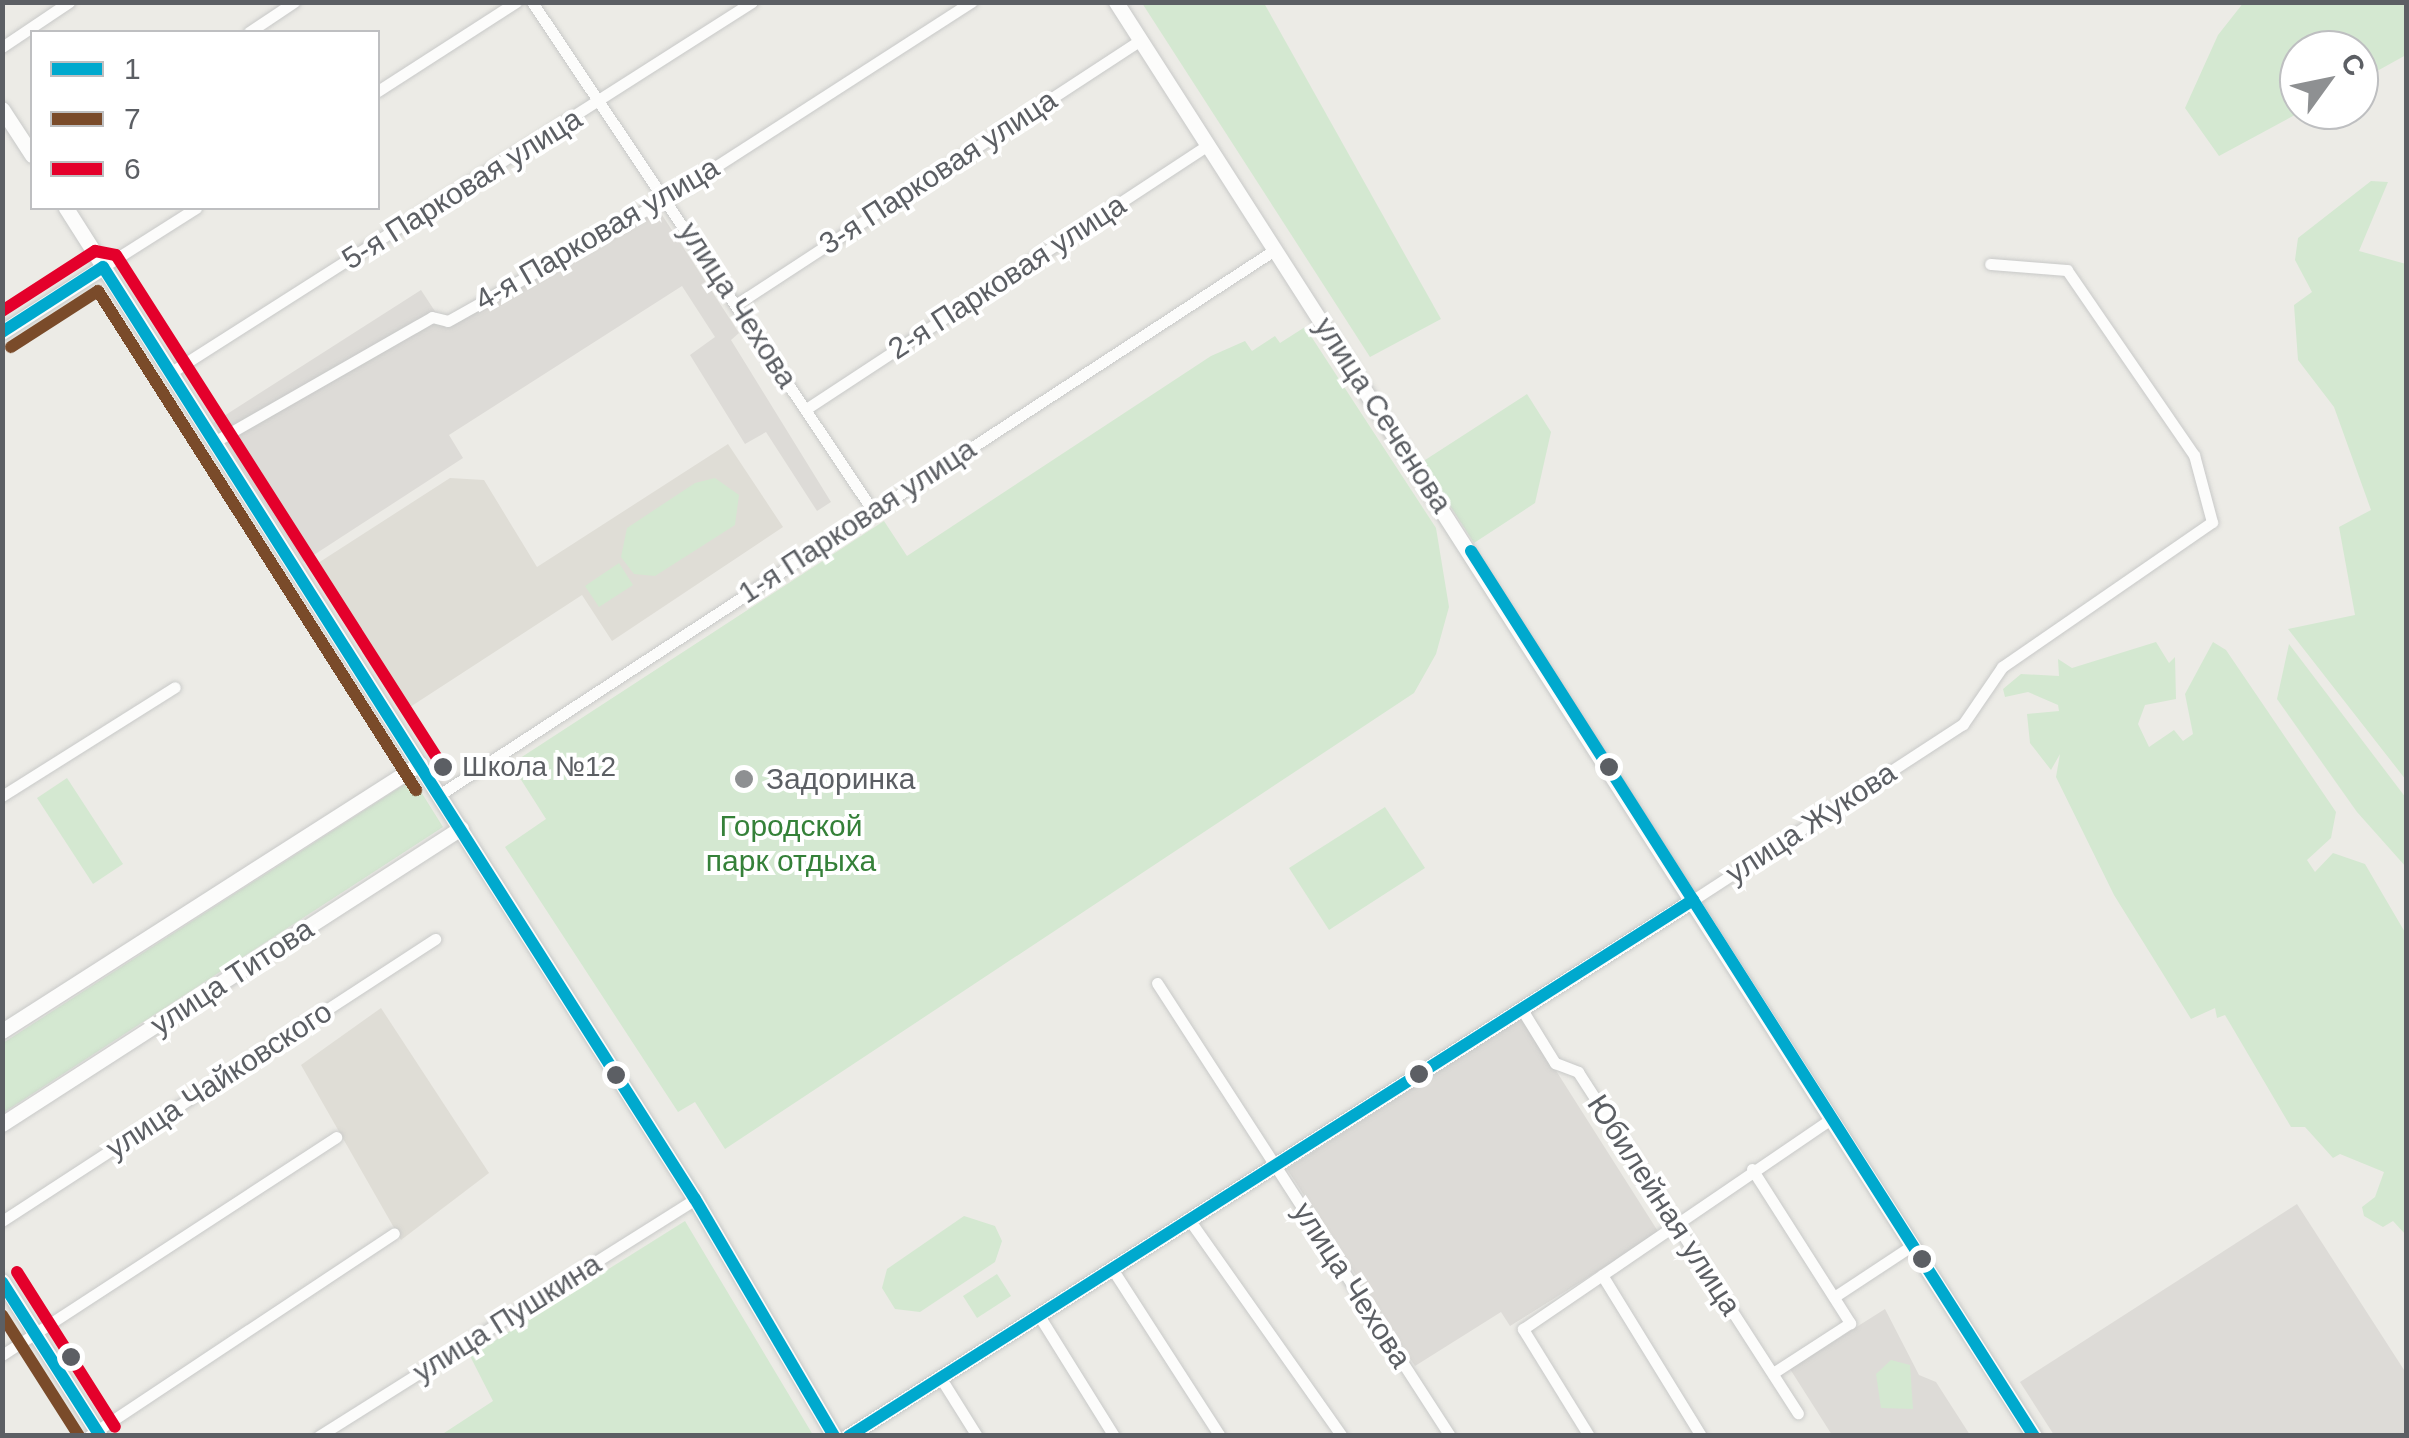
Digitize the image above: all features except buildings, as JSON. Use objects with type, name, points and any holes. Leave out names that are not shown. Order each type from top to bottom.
[{"type":"main road","name":"улица Сеченова","points":[[1116,2],[2034,1436]]},
{"type":"main road","points":[[2,109],[30,151]]},
{"type":"main road","points":[[67,210],[695,1199],[834,1436]]},
{"type":"main road","points":[[2,332],[103,267]]},
{"type":"main road","points":[[2,1031],[420,764]]},
{"type":"main road","name":"улица Титова","points":[[2,1124],[461,828]]},
{"type":"main road","name":"улица Жукова","points":[[848,1436],[1693,900]]},
{"type":"main road","points":[[2,1281],[95,1434]]},
{"type":"street","points":[[2,47],[70,2]]},
{"type":"street","points":[[251,30],[294,2]]},
{"type":"street","points":[[380,90],[516,2]]},
{"type":"street","name":"улица Чехова","points":[[532,2],[602,100],[873,511]]},
{"type":"street","name":"5-я Парковая улица","points":[[170,372],[752,2]]},
{"type":"street","name":"4-я Парковая улица","points":[[214,442],[432,317],[448,321],[667,198],[971,2]]},
{"type":"street","name":"3-я Парковая улица","points":[[736,304],[1140,40]]},
{"type":"street","name":"2-я Парковая улица","points":[[806,409],[1208,145]]},
{"type":"street","points":[[103,267],[193,210]]},
{"type":"street","name":"1-я Парковая улица","points":[[440,795],[1276,249]]},
{"type":"street","name":"улица Жукова","points":[[1693,900],[1964,724],[2002,667],[2212,522],[2194,454],[2067,270],[1990,264]]},
{"type":"street","points":[[2,796],[174,687]]},
{"type":"street","name":"улица Чайковского","points":[[2,1221],[436,939]]},
{"type":"street","name":"улица Чехова","points":[[1158,983],[1444,1433]]},
{"type":"street","name":"Юбилейная улица","points":[[1521,1008],[1556,1063],[1578,1072],[1798,1414]]},
{"type":"street","points":[[1588,1436],[1524,1329],[1676,1220],[1832,1118]]},
{"type":"street","points":[[2,1355],[336,1137]]},
{"type":"street","points":[[1752,1169],[1850,1323],[1773,1374]]},
{"type":"street","name":"улица Пушкина","points":[[318,1436],[695,1199]]},
{"type":"street","points":[[1188,1218],[1342,1436]]},
{"type":"street","points":[[95,1434],[394,1233]]},
{"type":"street","points":[[1834,1297],[1913,1245]]},
{"type":"street","points":[[1112,1267],[1220,1436]]},
{"type":"street","points":[[1602,1275],[1701,1436]]},
{"type":"street","points":[[1038,1314],[1114,1436]]},
{"type":"street","points":[[940,1377],[977,1436]]},
{"type":"shaded area","points":[[651,198],[739,333],[731,340],[831,502],[817,511],[766,432],[745,444],[690,355],[715,337],[682,286],[449,435],[463,458],[303,562],[213,423],[421,290],[446,328]]},
{"type":"shaded area","points":[[728,444],[783,527],[612,641],[582,595],[407,709],[315,565],[450,478],[484,480],[537,567]]},
{"type":"shaded area","points":[[381,1008],[489,1173],[401,1240],[301,1065]]},
{"type":"shaded area","points":[[1522,1017],[1659,1233],[1510,1326],[1501,1312],[1415,1366],[1287,1169]]},
{"type":"shaded area","points":[[2297,1204],[2406,1373],[2406,1435],[2054,1435],[2020,1382]]},
{"type":"shaded area","points":[[1885,1309],[1919,1375],[1936,1382],[1970,1435],[1832,1435],[1790,1369]]},
{"type":"green space","points":[[2244,2],[2406,3],[2406,55],[2379,70],[2379,30],[2279,30],[2279,124],[2219,156],[2185,108],[2218,35]]},
{"type":"green space","points":[[1142,3],[1264,3],[1441,319],[1370,357]]},
{"type":"green space","points":[[2371,181],[2388,182],[2359,251],[2406,264],[2406,780],[2288,629],[2355,615],[2339,527],[2371,510],[2334,407],[2298,360],[2294,305],[2312,292],[2295,260],[2298,238]]},
{"type":"green space","name":"Городской парк отдыха","points":[[1305,327],[1436,528],[1449,607],[1436,654],[1414,693],[725,1149],[695,1102],[678,1112],[505,847],[546,819],[511,764],[884,521],[907,556],[1211,356],[1245,341],[1252,351],[1275,336],[1280,343]]},
{"type":"green space","points":[[1527,394],[1551,432],[1535,503],[1474,543],[1422,462]]},
{"type":"green space","points":[[715,478],[739,495],[735,525],[655,576],[634,574],[621,557],[627,528],[695,483]]},
{"type":"green space","points":[[619,563],[633,585],[599,607],[585,586]]},
{"type":"green space","points":[[2156,642],[2169,663],[2175,657],[2176,699],[2145,705],[2138,724],[2149,747],[2174,730],[2183,741],[2193,734],[2185,694],[2213,642],[2226,650],[2336,812],[2331,838],[2307,860],[2315,872],[2333,853],[2365,864],[2406,934],[2406,1235],[2393,1221],[2383,1227],[2364,1216],[2362,1207],[2375,1197],[2384,1172],[2340,1154],[2333,1158],[2305,1127],[2291,1127],[2225,1015],[2217,1018],[2215,1008],[2191,1019],[2114,895],[2056,777],[2060,754],[2051,770],[2030,743],[2027,714],[2059,711],[2058,705],[2028,692],[2005,697],[2003,689],[2021,674],[2059,676],[2058,659],[2072,668]]},
{"type":"green space","points":[[2289,644],[2406,798],[2406,867],[2357,812],[2277,699]]},
{"type":"green space","points":[[67,778],[123,864],[93,884],[37,798]]},
{"type":"green space","points":[[413,779],[443,827],[3,1113],[3,1043]]},
{"type":"green space","points":[[1385,807],[1425,868],[1329,930],[1289,868]]},
{"type":"green space","points":[[964,1216],[995,1226],[1002,1241],[995,1262],[920,1312],[895,1309],[882,1288],[887,1269]]},
{"type":"green space","points":[[685,1221],[813,1435],[441,1435],[493,1401],[470,1356]]},
{"type":"green space","points":[[997,1274],[1011,1296],[977,1318],[963,1296]]},
{"type":"green space","points":[[1891,1360],[1910,1365],[1913,1409],[1881,1408],[1876,1374]]},
{"type":"transit line","name":"6","points":[[2,311],[95,251],[116,255],[446,772]]},
{"type":"transit line","name":"1","points":[[2,332],[103,267],[695,1199],[834,1436]]},
{"type":"transit line","name":"7","points":[[11,347],[98,291],[416,790]]},
{"type":"transit line","name":"1","points":[[1471,551],[2034,1436]]},
{"type":"transit line","name":"1","points":[[849,1436],[1693,900]]},
{"type":"transit line","name":"6","points":[[17,1272],[115,1427]]},
{"type":"transit line","name":"1","points":[[2,1282],[100,1436]]},
{"type":"transit line","name":"7","points":[[2,1315],[79,1436]]},
{"type":"place","name":"Школа №12","points":[[443,767]]},
{"type":"place","name":"Задоринка","points":[[744,779]]}]
